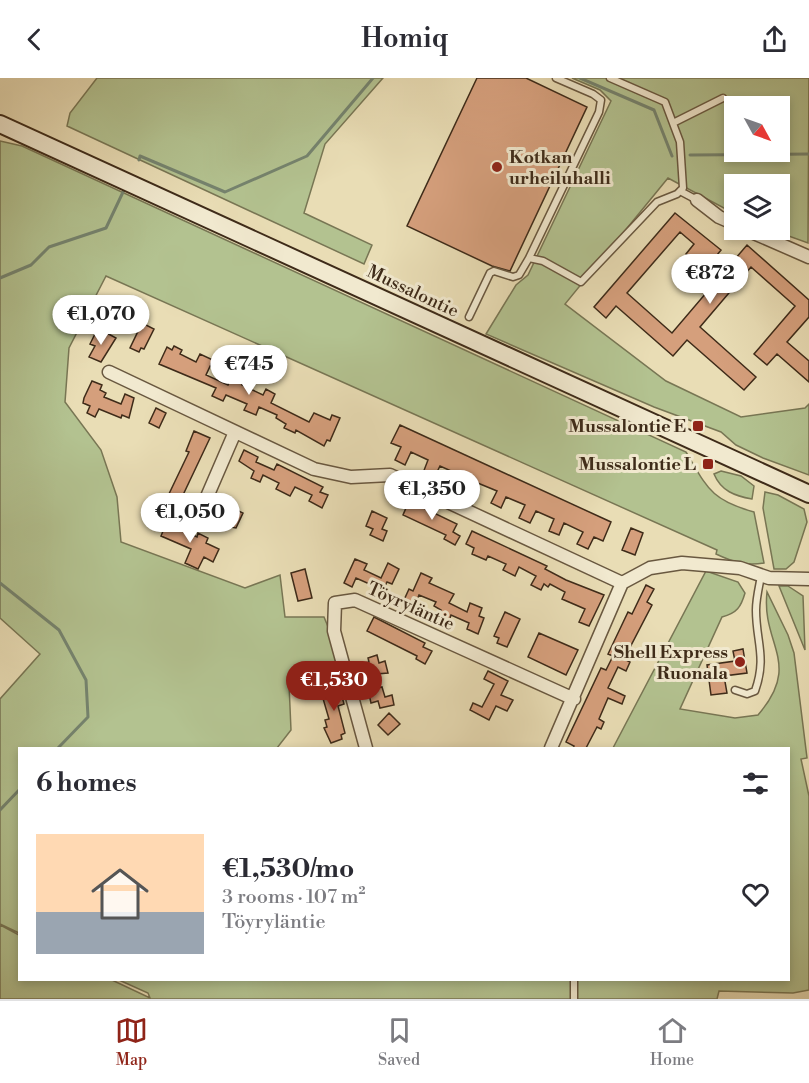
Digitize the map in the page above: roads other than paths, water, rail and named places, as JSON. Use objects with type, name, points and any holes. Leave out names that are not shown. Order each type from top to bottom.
[{"type":"main road","name":"Mussalontie","points":[[0,124],[809,494]]},
{"type":"street","points":[[698,200],[724,219]]},
{"type":"street","points":[[770,240],[809,257]]},
{"type":"street","points":[[109,372],[314,469],[351,477],[390,476],[621,583]]},
{"type":"street","points":[[200,513],[235,432]]},
{"type":"street","points":[[550,747],[574,699],[621,583],[650,568],[682,563],[740,568],[761,576],[809,579]]},
{"type":"street","name":"Töyryläntie","points":[[366,747],[334,631],[335,603],[355,600],[574,699]]},
{"type":"lane","points":[[469,317],[490,273],[494,271],[513,277],[519,275],[599,112],[602,100],[556,78]]},
{"type":"lane","points":[[529,258],[543,261],[581,282],[657,202],[683,188],[680,142],[665,102],[610,78]]},
{"type":"lane","points":[[673,123],[723,98]]},
{"type":"lane","points":[[680,191],[698,200]]},
{"type":"lane","points":[[735,690],[747,694],[755,691],[761,675],[762,664],[756,610],[761,576]]},
{"type":"lane","points":[[574,981],[574,999]]},
{"type":"waterway","points":[[139,160],[140,156],[225,192],[307,156],[373,78]]},
{"type":"waterway","points":[[580,78],[654,110],[672,156]]},
{"type":"waterway","points":[[690,155],[809,154]]},
{"type":"waterway","points":[[0,278],[31,265],[49,247],[106,228],[124,190]]},
{"type":"waterway","points":[[0,583],[59,630],[86,680],[88,717],[59,747]]},
{"type":"waterway","points":[[0,810],[18,791]]},
{"type":"place","name":"Kotkan urheiluhalli","points":[[497,167]]},
{"type":"place","name":"Mussalontie E","points":[[698,426]]},
{"type":"place","name":"Mussalontie L","points":[[708,464]]},
{"type":"place","name":"Shell Express Ruonala","points":[[740,662]]}]
